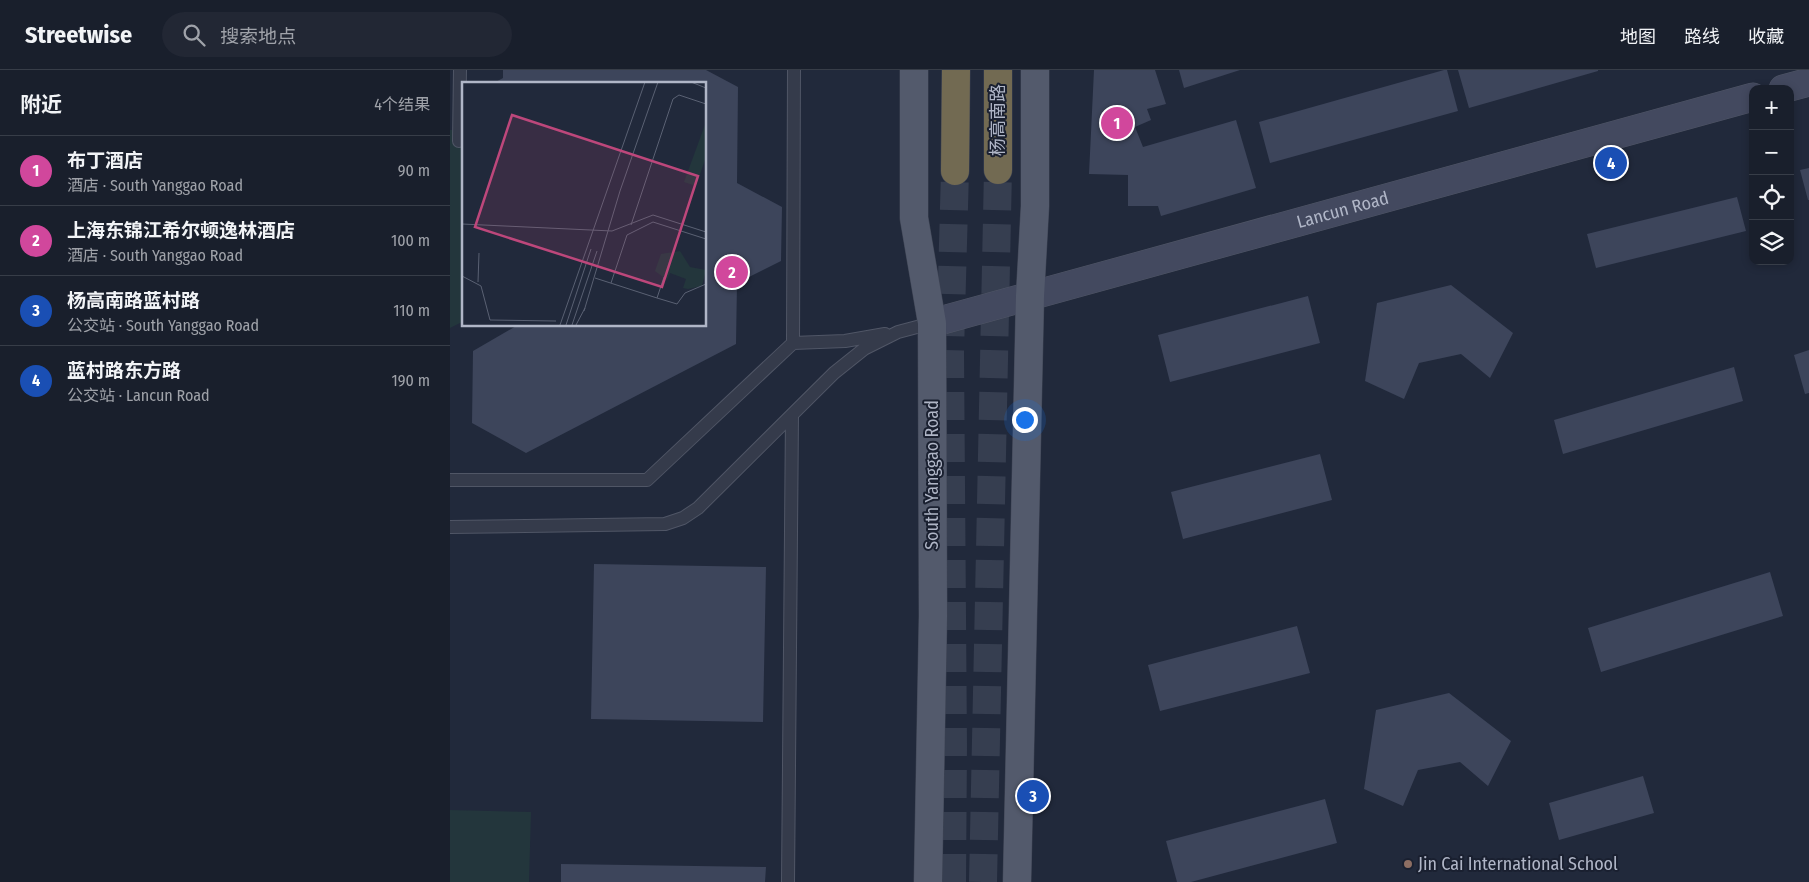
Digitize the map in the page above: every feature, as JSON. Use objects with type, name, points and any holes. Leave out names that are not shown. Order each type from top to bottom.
[{"type":"highway","points":[[955,171],[956,70]]},
{"type":"highway","name":"杨高南路","points":[[998,70],[998,170]]},
{"type":"main road","name":"South Yanggao Road","points":[[914,70],[914,218],[932,323],[933,616],[928,882]]},
{"type":"main road","points":[[1017,882],[1030,296],[1036,206],[1036,70]]},
{"type":"street","points":[[1794,86],[1809,82]]},
{"type":"street","name":"Lancun Road","points":[[932,323],[1749,98]]},
{"type":"lane","points":[[459,141],[460,70]]},
{"type":"lane","points":[[793,343],[794,70]]},
{"type":"lane","points":[[450,480],[647,480],[793,343],[846,341],[898,332],[932,323]]},
{"type":"lane","points":[[450,527],[665,524],[683,518],[698,508],[834,372],[864,349],[898,332]]},
{"type":"lane","points":[[788,882],[792,414]]},
{"type":"shaded area","points":[[450,130],[462,130],[462,322],[450,328]]},
{"type":"shaded area","points":[[450,810],[531,812],[529,882],[450,882]]},
{"type":"building","points":[[503,70],[706,70],[738,87],[737,183],[782,207],[781,261],[737,283],[736,344],[526,453],[472,423],[473,351],[516,326],[706,326],[706,82],[496,82],[503,78]]},
{"type":"building","points":[[1094,70],[1155,70],[1166,104],[1147,109],[1151,120],[1135,127],[1143,147],[1236,120],[1256,188],[1161,216],[1158,206],[1128,206],[1128,175],[1089,174]]},
{"type":"building","points":[[1179,70],[1240,70],[1184,88]]},
{"type":"building","points":[[1447,70],[1458,111],[1270,163],[1259,122]]},
{"type":"building","points":[[1458,70],[1598,70],[1598,71],[1469,108]]},
{"type":"building","points":[[1809,168],[1809,200],[1808,200],[1800,170]]},
{"type":"building","points":[[1737,197],[1746,231],[1596,268],[1587,234]]},
{"type":"building","points":[[1451,285],[1513,333],[1490,378],[1461,354],[1419,363],[1404,399],[1365,381],[1377,303]]},
{"type":"building","points":[[1308,296],[1320,343],[1170,382],[1158,335]]},
{"type":"building","points":[[1809,350],[1809,393],[1805,394],[1794,355]]},
{"type":"building","points":[[1734,367],[1743,401],[1563,454],[1554,420]]},
{"type":"building","points":[[1320,454],[1332,500],[1183,539],[1171,492]]},
{"type":"building","points":[[594,564],[766,567],[763,722],[591,719]]},
{"type":"building","points":[[1770,572],[1783,616],[1601,672],[1588,628]]},
{"type":"building","points":[[1297,626],[1310,673],[1160,711],[1148,665]]},
{"type":"building","points":[[1449,693],[1511,741],[1488,786],[1460,762],[1418,770],[1403,806],[1364,789],[1376,710]]},
{"type":"building","points":[[1643,776],[1654,813],[1559,840],[1549,803]]},
{"type":"building","points":[[1325,799],[1337,843],[1191,882],[1177,882],[1166,841]]},
{"type":"building","points":[[561,864],[766,867],[765,882],[561,882]]},
{"type":"tunnel","points":[[983,882],[998,170]]},
{"type":"tunnel","points":[[952,882],[953,746],[950,352],[955,171]]},
{"type":"place","name":"布丁酒店","points":[[1117,123]]},
{"type":"place","name":"蓝村路东方路","points":[[1611,163]]},
{"type":"place","name":"上海东锦江希尔顿逸林酒店","points":[[732,272]]},
{"type":"place","name":"杨高南路蓝村路","points":[[1033,796]]},
{"type":"place","name":"Jin Cai International School","points":[[1408,864]]}]
